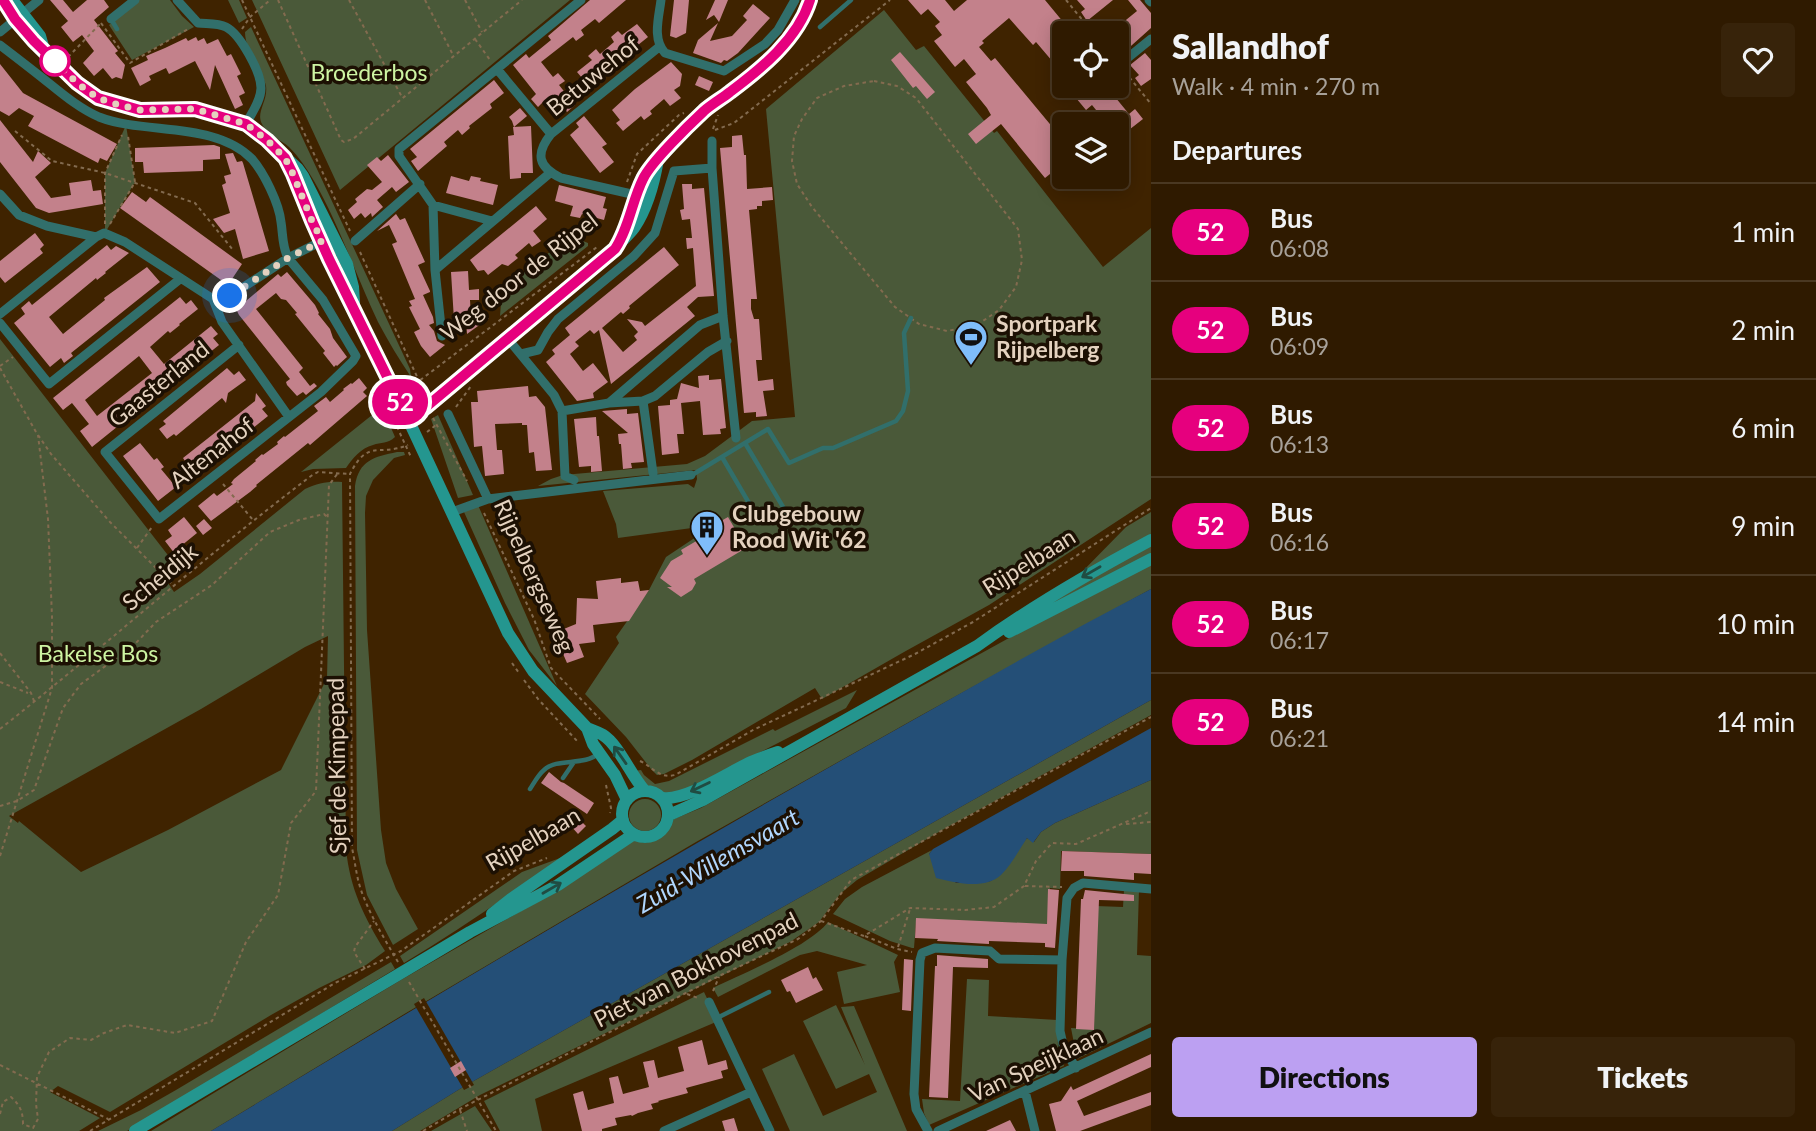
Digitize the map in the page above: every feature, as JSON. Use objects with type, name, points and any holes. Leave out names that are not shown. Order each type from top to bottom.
[{"type":"street","points":[[4,0],[19,16]]},
{"type":"street","points":[[12,0],[34,41],[77,83],[98,98],[140,110],[195,109],[246,124],[285,158],[312,221],[328,238],[354,309],[408,419]]},
{"type":"street","points":[[0,32],[39,0]]},
{"type":"street","points":[[111,19],[135,0]]},
{"type":"street","points":[[177,0],[198,23],[224,25],[237,36],[256,69],[261,87],[260,96],[246,124]]},
{"type":"street","points":[[442,336],[435,270],[433,205],[399,156],[399,149],[581,0]]},
{"type":"street","name":"Betuwehof","points":[[661,0],[657,37],[659,47],[665,53],[724,71],[765,44],[778,30],[795,0]]},
{"type":"street","name":"Weg door de Rijpel","points":[[621,240],[630,194],[644,175],[703,113],[764,64],[789,38],[807,10],[810,0]]},
{"type":"street","points":[[1129,57],[1151,39]]},
{"type":"street","points":[[0,45],[80,108],[101,118],[126,125],[182,131],[225,141],[251,159],[273,192],[288,258]]},
{"type":"street","name":"Betuwehof","points":[[550,173],[543,166],[540,153],[551,134],[659,47]]},
{"type":"street","name":"Betuwehof","points":[[497,69],[551,134]]},
{"type":"street","points":[[712,136],[723,316],[740,440]]},
{"type":"street","name":"Weg door de Rijpel","points":[[408,419],[426,407],[615,249],[632,231],[643,212],[658,159]]},
{"type":"street","points":[[521,354],[538,350],[558,319],[634,256],[655,233],[674,171],[712,168]]},
{"type":"street","points":[[435,270],[550,173],[561,178],[649,198]]},
{"type":"street","points":[[355,241],[419,184]]},
{"type":"street","points":[[0,194],[19,215],[47,226],[125,242],[213,299],[230,296],[288,258],[328,238]]},
{"type":"street","points":[[433,205],[492,221]]},
{"type":"street","points":[[0,314],[100,235]]},
{"type":"street","name":"Altenahof","points":[[159,519],[321,392],[356,356],[323,300],[288,258]]},
{"type":"street","points":[[0,323],[49,384],[180,279]]},
{"type":"street","name":"Altenahof","points":[[213,299],[222,322],[289,416]]},
{"type":"street","points":[[609,403],[700,325],[723,316]]},
{"type":"street","points":[[508,339],[554,395],[562,411],[565,476],[574,480]]},
{"type":"street","points":[[562,411],[609,403],[643,401],[655,396],[708,352],[727,341]]},
{"type":"street","name":"Gaasterland","points":[[159,519],[105,452],[239,345]]},
{"type":"street","points":[[643,401],[653,473]]},
{"type":"street","points":[[448,414],[484,500]]},
{"type":"street","name":"Rijpelbergseweg","points":[[408,419],[509,633],[533,671],[586,728],[627,800]]},
{"type":"street","points":[[452,512],[484,500],[691,475]]},
{"type":"street","name":"Rijpelbaan","points":[[668,815],[704,800],[977,646],[1089,573],[1151,540]]},
{"type":"street","name":"Rijpelbaan","points":[[977,646],[1000,637],[1151,559]]},
{"type":"street","name":"Rijpelbergseweg","points":[[586,728],[603,735],[611,743],[645,790]]},
{"type":"street","name":"Rijpelbaan","points":[[663,798],[690,792],[753,761],[808,742]]},
{"type":"street","points":[[645,790],[663,798],[668,815],[664,828],[654,836],[640,837],[634,834],[616,817],[622,813],[632,795],[645,790]]},
{"type":"street","name":"Rijpelbaan","points":[[470,932],[511,899],[612,829],[616,817]]},
{"type":"street","name":"Rijpelbaan","points":[[135,1131],[470,932],[558,885],[634,834]]},
{"type":"street","points":[[1076,1068],[1064,1049],[1060,1031],[1067,898],[1074,888],[1083,883],[1151,889]]},
{"type":"street","points":[[928,1131],[916,1109],[914,1094],[922,953],[935,948],[990,951],[999,959],[1062,960]]},
{"type":"street","points":[[709,1002],[770,1131]]},
{"type":"street","name":"Van Speijklaan","points":[[938,1131],[1151,1032]]},
{"type":"street","points":[[1026,1091],[1035,1131]]},
{"type":"street","points":[[664,1131],[751,1092]]},
{"type":"lane","points":[[820,27],[851,0]]},
{"type":"lane","points":[[111,19],[117,29]]},
{"type":"lane","points":[[691,475],[722,457],[740,440],[768,429],[789,463],[823,448],[833,448],[895,421],[903,411],[908,391],[904,333],[911,318]]},
{"type":"lane","points":[[740,440],[789,517]]},
{"type":"lane","points":[[722,457],[756,515]]},
{"type":"lane","points":[[530,789],[544,769],[592,760],[600,753]]},
{"type":"lane","points":[[563,778],[574,762]]},
{"type":"lane","points":[[716,1018],[769,992]]},
{"type":"path","points":[[242,0],[355,241]]},
{"type":"path","points":[[237,36],[250,18],[271,0]]},
{"type":"path","points":[[278,0],[344,142],[353,139],[522,0]]},
{"type":"path","points":[[349,0],[403,98]]},
{"type":"path","points":[[425,0],[454,55]]},
{"type":"path","points":[[465,0],[483,33]]},
{"type":"path","points":[[883,0],[886,3]]},
{"type":"path","points":[[712,136],[734,122],[890,0]]},
{"type":"path","points":[[1066,0],[1083,21]]},
{"type":"path","points":[[59,66],[101,23],[130,63],[198,23]]},
{"type":"path","points":[[475,39],[497,69]]},
{"type":"path","points":[[1129,77],[1151,104]]},
{"type":"path","points":[[874,82],[897,86],[916,98],[1018,229],[1022,260],[1016,287],[999,310],[977,325],[947,331],[919,324],[911,318],[895,307],[797,184],[792,161],[794,136],[802,119],[817,98],[844,86],[874,82]]},
{"type":"path","points":[[630,194],[637,154],[688,111]]},
{"type":"path","points":[[100,235],[105,173],[126,125]]},
{"type":"path","points":[[100,235],[135,182],[126,125]]},
{"type":"path","points":[[15,131],[52,161],[105,173],[195,203],[233,250]]},
{"type":"path","points":[[333,212],[340,210]]},
{"type":"path","name":"Weg door de Rijpel","points":[[355,241],[419,381],[602,243]]},
{"type":"path","points":[[22,350],[0,367],[38,435],[89,499],[174,586]]},
{"type":"path","points":[[448,414],[474,382]]},
{"type":"path","name":"Rijpelbergseweg","points":[[448,414],[436,425],[467,480]]},
{"type":"path","points":[[0,856],[52,688],[48,531],[38,435]]},
{"type":"path","points":[[350,474],[362,455],[373,450],[392,450],[406,446]]},
{"type":"path","name":"Scheidijk","points":[[0,729],[311,476],[318,472],[350,474]]},
{"type":"path","points":[[0,1114],[3,1102],[11,1097],[19,1104],[23,1124],[33,1128],[38,1119],[37,1077],[49,1052],[70,1038],[91,1040],[127,1025],[175,1033],[212,1021],[246,942],[278,895],[291,823],[316,791],[329,485],[338,473]]},
{"type":"path","name":"Sjef de Kimpepad","points":[[350,474],[352,839],[359,883],[374,920],[400,966]]},
{"type":"path","points":[[215,475],[254,521]]},
{"type":"path","name":"Rijpelbergseweg","points":[[484,500],[534,619],[551,668],[605,723]]},
{"type":"path","name":"Rijpelbaan","points":[[628,767],[642,761],[660,775],[675,775],[753,730],[915,654],[973,622],[1151,508]]},
{"type":"path","points":[[0,806],[17,801],[34,790],[63,708],[81,684],[134,645],[156,622],[212,585],[270,532],[313,516],[324,514],[328,518]]},
{"type":"path","points":[[136,549],[159,519]]},
{"type":"path","points":[[0,653],[35,702]]},
{"type":"path","points":[[0,682],[31,693]]},
{"type":"path","name":"Piet van Bokhovenpad","points":[[423,1131],[460,1109],[719,976],[799,939],[821,920],[851,880],[1151,717]]},
{"type":"path","name":"Rijpelbaan","points":[[615,775],[605,783],[616,817]]},
{"type":"path","points":[[864,936],[910,908],[965,910],[993,907],[1024,886],[1036,861],[1052,843],[1076,844],[1151,811]]},
{"type":"path","points":[[1121,824],[1151,822]]},
{"type":"path","name":"Rijpelbaan","points":[[90,1131],[335,983],[401,951],[514,871],[549,858]]},
{"type":"path","points":[[1024,886],[1074,888]]},
{"type":"path","points":[[897,949],[910,908]]},
{"type":"path","points":[[365,970],[354,952],[374,920]]},
{"type":"path","points":[[821,920],[897,949],[922,953]]},
{"type":"path","points":[[407,978],[496,1131]]},
{"type":"path","points":[[0,1065],[109,1119]]},
{"type":"path","points":[[460,1109],[467,1131]]},
{"type":"green space","points":[[138,0],[170,0],[194,27],[132,60],[109,25]]},
{"type":"green space","points":[[228,0],[239,0],[247,18],[239,23]]},
{"type":"green space","name":"Broederbos","points":[[252,0],[570,0],[340,190]]},
{"type":"green space","name":"Sportpark Rijpelberg","points":[[884,10],[916,50],[924,46],[994,133],[997,131],[1103,267],[1151,228],[1151,499],[989,605],[822,699],[815,688],[692,760],[657,775],[585,694],[619,643],[616,637],[649,590],[666,557],[714,525],[618,538],[616,524],[603,491],[688,484],[694,488],[696,470],[538,486],[563,475],[687,464],[705,456],[752,421],[795,417],[766,109]]},
{"type":"green space","points":[[251,27],[410,369],[411,377],[378,322],[314,181],[293,151],[270,133],[261,122],[266,86],[246,39],[245,32]]},
{"type":"green space","points":[[126,125],[135,182],[105,233],[105,173]]},
{"type":"green space","points":[[570,236],[588,243],[588,246],[500,316],[502,290]]},
{"type":"green space","name":"Bakelse Bos","points":[[0,339],[181,572],[168,583],[174,592],[305,489],[323,483],[342,482],[346,849],[359,902],[385,951],[366,965],[271,1015],[110,1112],[58,1086],[50,1092],[100,1118],[79,1131],[0,1131]],"holes":[[[328,636],[327,678],[281,770],[168,830],[81,872],[19,821],[18,823],[9,816]]]},
{"type":"green space","points":[[382,407],[395,437],[365,449],[346,468],[301,472]]},
{"type":"green space","points":[[438,415],[473,495],[458,498],[431,419]]},
{"type":"green space","points":[[404,452],[405,455],[394,458],[373,480],[366,496],[365,513],[367,630],[381,830],[386,863],[396,889],[418,929],[393,945],[367,895],[357,850],[355,486],[364,465],[381,456]]},
{"type":"green space","points":[[478,505],[557,686],[529,650],[464,512]]},
{"type":"green space","points":[[1151,512],[1151,537],[1076,578],[1126,527]]},
{"type":"green space","points":[[1151,544],[1151,555],[1031,616],[1086,579]]},
{"type":"green space","points":[[1151,563],[1151,589],[696,842],[211,1131],[151,1131],[401,980],[566,885],[634,840],[645,843],[660,838],[674,819],[701,808],[1076,601]]},
{"type":"green space","points":[[857,690],[846,708],[691,788],[666,796],[648,787],[634,771],[641,770],[655,784],[669,781]]},
{"type":"green space","points":[[1151,700],[1151,715],[857,880],[840,894],[819,922],[790,942],[480,1095],[420,1131],[392,1131],[463,1087]]},
{"type":"green space","points":[[1151,780],[1151,854],[1061,851],[1060,889],[1050,888],[1047,927],[916,922],[912,948],[890,941],[833,914],[845,899],[862,887],[932,850],[929,854],[956,883],[991,881],[1027,838],[1034,842],[1041,832],[1055,823]]},
{"type":"green space","points":[[645,799],[657,803],[661,815],[657,827],[645,831],[633,827],[629,815],[633,803]]},
{"type":"green space","points":[[571,854],[404,963],[400,956],[522,872]]},
{"type":"green space","points":[[1124,890],[1139,890],[1137,955],[1151,956],[1151,1023],[1077,1059],[1071,1028],[1091,1029],[1096,906],[1123,907]]},
{"type":"green space","points":[[828,922],[898,955],[894,962],[900,992],[844,1004],[837,972],[867,965],[817,951],[800,955],[718,997],[713,988],[791,950]]},
{"type":"green space","points":[[391,962],[395,969],[127,1131],[98,1131],[176,1090]]},
{"type":"green space","points":[[967,979],[989,980],[988,1016],[1057,1020],[1058,1046],[1064,1066],[929,1125],[922,1099],[960,1101]]},
{"type":"green space","points":[[704,992],[716,1022],[535,1099],[542,1131],[500,1131],[484,1101]]},
{"type":"green space","points":[[836,1005],[865,1065],[841,1007],[854,1006],[907,1131],[790,1131],[762,1069],[794,1054],[823,1116],[877,1092],[869,1074],[836,1089],[803,1021]]},
{"type":"green space","points":[[475,1106],[492,1131],[431,1131]]},
{"type":"water","name":"Zuid-Willemsvaart","points":[[1151,589],[1151,700],[463,1087],[392,1131],[211,1131],[707,837],[1012,664]]},
{"type":"water","points":[[1151,728],[1151,780],[1055,823],[1041,832],[1033,843],[1027,838],[1008,867],[994,880],[970,884],[936,878],[929,854],[933,849]]},
{"type":"pier","points":[[424,998],[474,1085],[464,1090],[414,1004]]},
{"type":"building","points":[[50,0],[63,0],[73,12],[87,0],[104,0],[109,7],[94,20],[118,51],[115,53],[125,65],[122,79],[112,79],[103,68],[94,76],[83,63],[94,51],[82,35],[73,42],[61,27],[68,21]]},
{"type":"building","points":[[590,0],[626,0],[599,23],[595,19],[581,30],[584,35],[576,41],[573,37],[541,62],[553,77],[558,73],[565,81],[559,85],[575,105],[567,112],[563,107],[553,115],[543,102],[538,107],[531,99],[536,94],[513,65],[526,54],[529,58],[551,40],[548,36]]},
{"type":"building","points":[[674,0],[689,0],[686,33],[676,38],[670,36]]},
{"type":"building","points":[[715,0],[728,0],[719,22],[714,15],[706,20]]},
{"type":"building","points":[[908,0],[945,0],[954,11],[967,0],[1045,0],[1062,21],[1052,21],[1052,61],[1036,42],[1033,45],[1009,18],[982,41],[984,43],[979,47],[991,61],[995,58],[1052,127],[1052,172],[1045,178],[1001,124],[976,144],[968,134],[991,115],[966,82],[976,74],[964,59],[955,67],[934,41],[942,35],[935,26],[940,22],[928,9],[921,15]]},
{"type":"building","points":[[1077,0],[1113,0],[1087,21],[1081,12],[1085,9]]},
{"type":"building","points":[[1128,0],[1140,0],[1151,13],[1151,28],[1129,48],[1129,21],[1125,21],[1137,11]]},
{"type":"building","points":[[753,4],[770,18],[738,53],[721,63],[693,53],[698,40],[718,23],[710,41],[732,36],[747,20],[743,16]]},
{"type":"building","points":[[637,24],[648,37],[588,85],[577,72],[592,60],[588,56],[596,49],[600,54],[614,42],[611,37],[618,31],[622,35]]},
{"type":"building","points":[[196,37],[198,41],[204,38],[207,44],[218,39],[227,56],[231,54],[241,74],[237,76],[245,93],[239,96],[243,105],[235,109],[215,65],[210,90],[195,61],[169,74],[166,68],[149,76],[151,80],[140,86],[131,68],[148,60],[146,56],[186,38],[188,41]]},
{"type":"building","points":[[900,52],[935,92],[927,99],[916,86],[913,88],[891,60]]},
{"type":"building","points":[[1145,53],[1151,60],[1151,79],[1141,86],[1135,78],[1139,75],[1130,65]]},
{"type":"building","points":[[671,62],[682,74],[680,86],[674,90],[681,98],[670,106],[664,99],[650,111],[652,114],[644,120],[641,116],[623,131],[616,123],[620,120],[612,110]]},
{"type":"building","points":[[0,64],[23,93],[117,144],[107,161],[100,158],[98,163],[28,126],[34,116],[19,108],[9,116],[0,111]]},
{"type":"building","points":[[699,76],[713,82],[709,91],[695,85]]},
{"type":"building","points":[[494,80],[504,93],[490,104],[492,108],[462,135],[458,130],[444,142],[447,146],[418,171],[411,161],[417,157],[410,149]]},
{"type":"building","points":[[1076,98],[1116,98],[1127,112],[1098,112],[1092,105],[1086,110]]},
{"type":"building","points":[[520,108],[527,116],[514,127],[509,117]]},
{"type":"building","points":[[1135,109],[1143,119],[1129,130],[1129,114]]},
{"type":"building","points":[[584,116],[607,144],[602,147],[614,162],[600,173],[570,135],[579,127],[576,123]]},
{"type":"building","points":[[0,120],[33,162],[38,151],[51,163],[35,177],[51,198],[71,195],[69,183],[91,180],[93,191],[101,190],[103,204],[49,213],[36,208],[0,162]]},
{"type":"building","points":[[531,126],[533,173],[521,173],[521,178],[510,179],[508,136],[514,135],[513,127]]},
{"type":"building","points":[[742,135],[746,155],[747,189],[772,187],[773,200],[762,201],[762,206],[749,210],[757,299],[751,299],[751,309],[754,319],[759,319],[762,360],[756,360],[758,381],[773,379],[774,390],[763,391],[767,416],[756,417],[756,412],[744,413],[720,148],[732,147],[732,136]]},
{"type":"building","points":[[220,147],[220,159],[203,160],[203,171],[144,173],[143,162],[135,162],[135,148]]},
{"type":"building","points":[[233,153],[237,162],[243,163],[269,251],[243,259],[235,229],[224,233],[213,219],[230,213],[222,185],[226,183],[224,176],[231,174],[225,154]]},
{"type":"building","points":[[388,155],[409,182],[396,192],[392,187],[377,200],[383,207],[372,217],[371,213],[365,218],[361,213],[354,219],[348,210],[357,202],[355,199],[382,182],[367,165],[377,157],[381,161]]},
{"type":"building","points":[[451,176],[469,181],[471,176],[498,185],[493,205],[446,193]]},
{"type":"building","points":[[682,184],[692,184],[692,189],[704,188],[714,296],[698,297],[687,307],[695,316],[611,384],[599,330],[594,334],[590,330],[575,342],[579,346],[570,354],[583,371],[593,363],[608,382],[593,393],[594,398],[577,401],[546,362],[555,354],[552,350],[570,335],[565,328],[664,247],[679,265],[623,314],[621,312],[602,328],[623,352],[637,340],[634,336],[638,332],[627,319],[642,322],[645,326],[696,286],[693,248],[687,249],[686,238],[692,238],[690,219],[682,220],[680,210],[684,209]]},
{"type":"building","points":[[559,185],[606,197],[604,220],[582,214],[580,218],[570,216],[573,206],[555,201]]},
{"type":"building","points":[[132,192],[146,202],[150,197],[242,264],[228,285],[120,208]]},
{"type":"building","points":[[536,206],[547,219],[533,231],[541,241],[532,247],[529,243],[515,255],[518,258],[508,266],[502,264],[488,275],[484,270],[478,271],[470,260]]},
{"type":"building","points":[[396,214],[400,220],[405,218],[425,262],[418,265],[430,291],[423,295],[433,317],[434,323],[429,325],[437,341],[445,345],[430,357],[414,332],[420,329],[409,307],[412,306],[409,301],[415,299],[392,244],[397,242],[389,225],[377,231]]},
{"type":"building","points":[[35,233],[44,245],[40,249],[43,253],[5,283],[0,277],[0,261]]},
{"type":"building","points":[[107,245],[111,250],[116,246],[129,253],[49,317],[63,334],[105,300],[104,298],[147,267],[160,282],[71,353],[73,356],[64,363],[61,358],[50,367],[14,323],[25,314],[21,308],[29,301],[32,305]]},
{"type":"building","points":[[468,271],[469,290],[479,289],[479,300],[470,300],[471,318],[489,318],[467,334],[466,319],[454,320],[451,272]]},
{"type":"building","points":[[287,272],[315,305],[318,314],[347,357],[334,367],[323,353],[325,351],[295,314],[297,313],[276,293],[256,309],[303,368],[299,372],[310,386],[314,383],[317,386],[306,395],[303,392],[297,396],[287,385],[286,382],[290,379],[235,307],[278,274],[281,277]]},
{"type":"building","points":[[180,297],[186,304],[191,300],[198,309],[150,347],[164,364],[211,326],[218,334],[213,338],[219,345],[92,447],[80,431],[89,424],[72,403],[63,410],[53,398]],"holes":[[[139,356],[152,373],[97,416],[85,400]]]},
{"type":"building","points":[[227,368],[234,375],[239,371],[246,380],[228,393],[226,403],[222,398],[176,436],[174,434],[167,439],[159,429],[166,424],[163,421]]},
{"type":"building","points":[[709,375],[709,380],[721,379],[726,428],[720,429],[721,434],[703,435],[700,401],[681,403],[684,434],[677,434],[679,453],[662,455],[658,406],[670,405],[670,400],[677,399],[681,383],[699,388],[698,376]]},
{"type":"building","points":[[359,378],[367,388],[363,392],[367,396],[310,445],[308,443],[211,521],[198,506],[214,493],[217,496],[233,484],[231,483],[234,479],[255,460],[318,411],[314,406],[326,397],[330,402]]},
{"type":"building","points":[[528,386],[529,397],[536,396],[545,407],[552,470],[536,471],[534,452],[529,453],[527,425],[495,424],[497,450],[502,450],[504,474],[485,476],[482,446],[474,447],[471,402],[478,402],[477,391]]},
{"type":"building","points":[[256,393],[266,406],[262,409],[268,416],[202,469],[200,466],[178,483],[173,476],[187,464],[183,458],[255,401]]},
{"type":"building","points":[[627,409],[627,414],[638,413],[644,462],[631,463],[632,468],[623,469],[618,434],[628,433],[602,411]]},
{"type":"building","points":[[596,417],[602,471],[591,472],[591,466],[579,467],[574,419]]},
{"type":"building","points":[[140,443],[154,460],[157,458],[164,467],[161,469],[176,487],[158,501],[123,456]]},
{"type":"building","points":[[184,517],[197,533],[181,546],[186,552],[178,558],[165,541],[172,536],[168,530]]},
{"type":"building","name":"Clubgebouw Rood Wit '62","points":[[728,517],[746,548],[694,579],[696,583],[692,590],[681,597],[667,587],[672,587],[660,578],[671,561],[683,554],[681,550],[710,533],[707,529]]},
{"type":"building","points":[[204,519],[212,528],[203,535],[196,526]]},
{"type":"building","points":[[621,578],[621,583],[638,581],[640,591],[649,590],[629,621],[593,625],[595,642],[579,644],[584,657],[567,663],[554,633],[576,624],[577,598],[598,599],[596,581]]},
{"type":"building","points":[[549,772],[594,803],[587,814],[541,783]]},
{"type":"building","points":[[577,817],[586,826],[578,834],[570,825]]},
{"type":"building","points":[[1062,851],[1151,854],[1151,874],[1134,873],[1134,880],[1084,876],[1084,871],[1061,871]]},
{"type":"building","points":[[1048,889],[1059,890],[1055,948],[1045,947],[1045,943],[989,941],[989,944],[915,938],[916,918],[1047,924]]},
{"type":"building","points":[[1085,890],[1134,895],[1134,901],[1099,900],[1094,1030],[1076,1029],[1081,899]]},
{"type":"building","points":[[937,955],[988,959],[988,968],[953,967],[948,1098],[929,1097]]},
{"type":"building","points":[[904,959],[913,960],[911,1011],[902,1010]]},
{"type":"building","points":[[808,967],[813,979],[816,977],[823,990],[796,1003],[781,980]]},
{"type":"building","points":[[702,1040],[708,1065],[726,1060],[728,1069],[721,1071],[723,1078],[686,1088],[688,1093],[651,1104],[653,1109],[615,1118],[617,1125],[602,1131],[582,1131],[573,1094],[583,1091],[588,1110],[614,1103],[609,1078],[618,1076],[623,1094],[649,1087],[643,1062],[654,1060],[658,1078],[684,1071],[678,1047]]},
{"type":"building","points":[[1151,1054],[1151,1067],[1077,1101],[1084,1116],[1151,1092],[1151,1105],[1080,1131],[1056,1131],[1049,1104],[1061,1101],[1071,1086],[1073,1090]]},
{"type":"building","points":[[461,1061],[466,1070],[455,1077],[450,1068]]},
{"type":"building","points":[[734,1118],[738,1131],[725,1131],[722,1121]]},
{"type":"building","points":[[1010,1120],[1016,1131],[986,1131]]},
{"type":"bus line","name":"52","points":[[3,0],[34,41],[77,83],[98,98],[140,110],[195,109],[246,124],[285,158],[329,259],[408,419],[426,407],[615,249],[621,240],[644,175],[709,107],[764,64],[789,38],[807,10],[810,0]]},
{"type":"place","name":"Sportpark Rijpelberg","points":[[971,367]]},
{"type":"place","name":"Clubgebouw Rood Wit '62","points":[[707,557]]},
{"type":"route","points":[[55,61],[77,83],[98,98],[140,110],[195,109],[246,124],[285,158],[322,241],[288,258],[230,296]]}]
